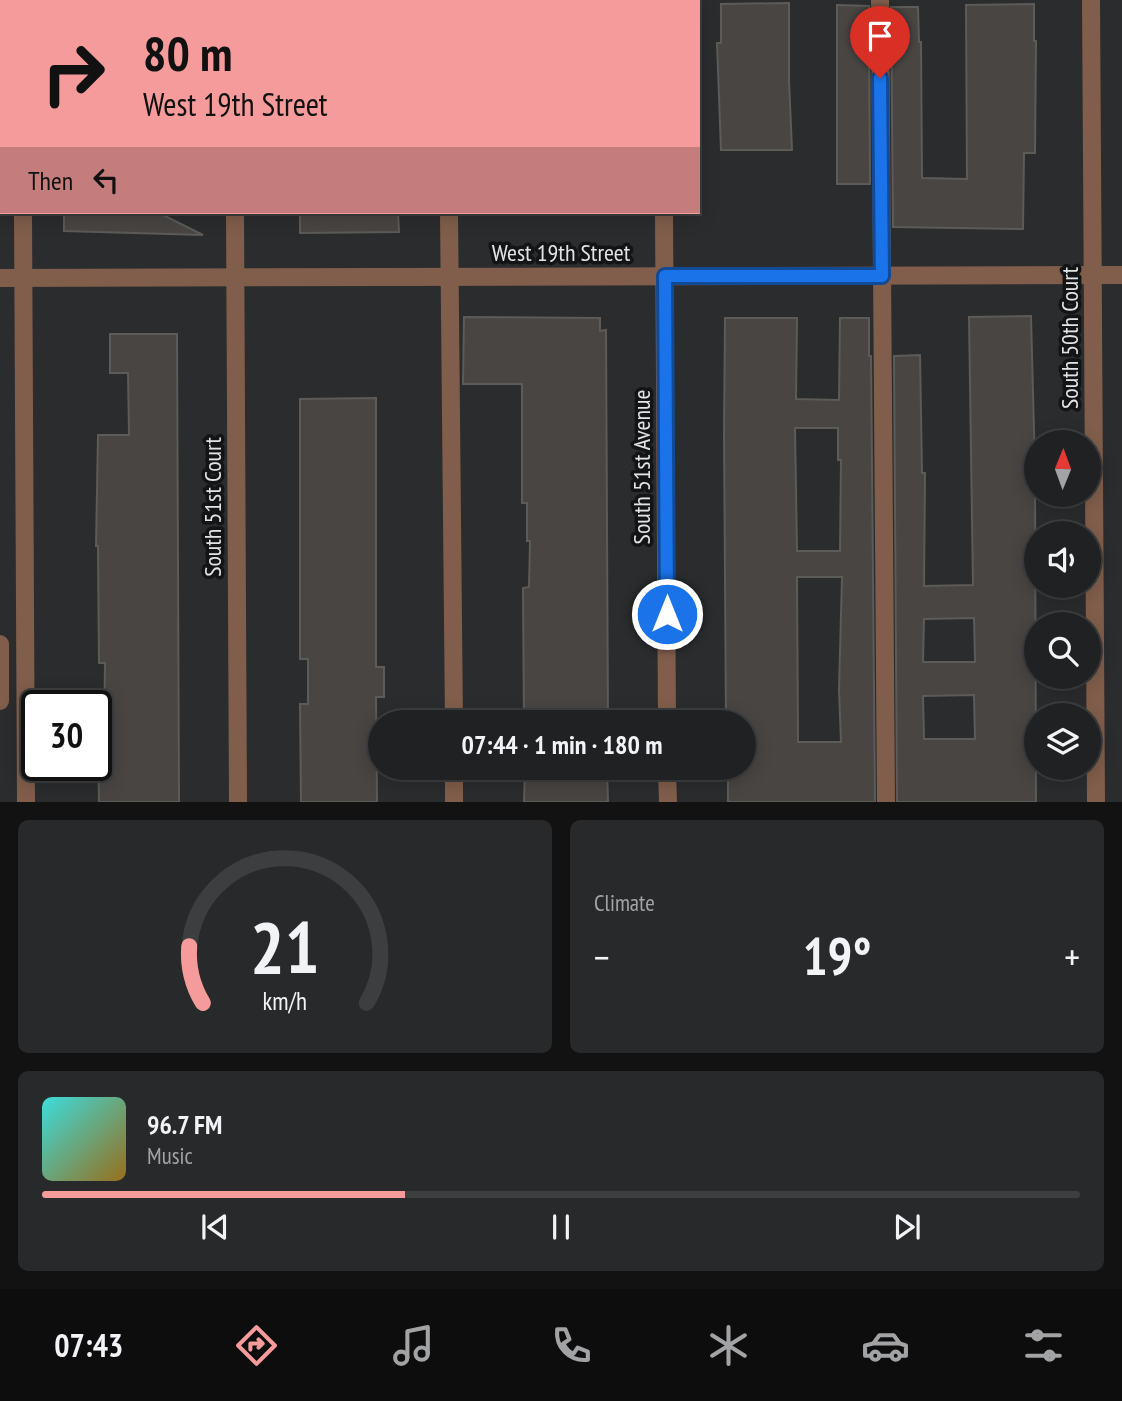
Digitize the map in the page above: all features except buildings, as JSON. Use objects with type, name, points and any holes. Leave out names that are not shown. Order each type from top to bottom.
[{"type":"street","points":[[880,0],[886,802]]},
{"type":"street","name":"South 50th Court","points":[[1091,0],[1096,802]]},
{"type":"street","points":[[23,214],[26,802]]},
{"type":"street","name":"South 51st Court","points":[[235,214],[238,802]]},
{"type":"street","points":[[449,214],[454,710]]},
{"type":"street","name":"South 51st Avenue","points":[[664,214],[667,710]]},
{"type":"street","name":"West 19th Street","points":[[0,278],[1122,275]]},
{"type":"street","points":[[0,644],[0,701]]},
{"type":"street","points":[[454,780],[454,802]]},
{"type":"street","points":[[667,780],[668,802]]},
{"type":"route","points":[[667,614],[665,276],[882,276],[880,78]]}]
